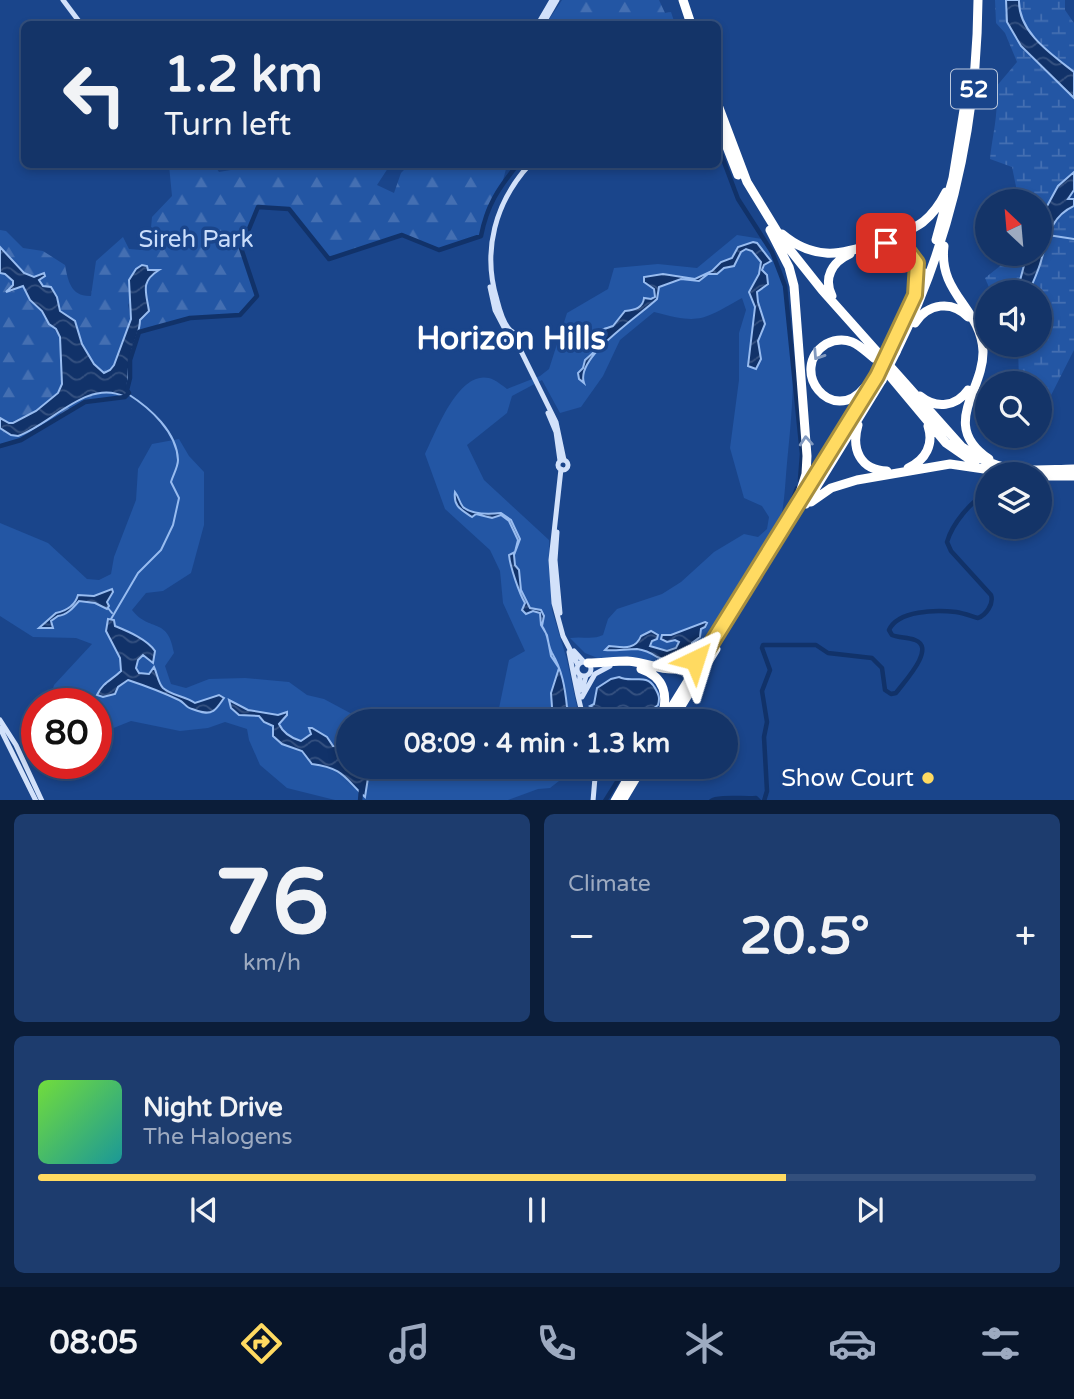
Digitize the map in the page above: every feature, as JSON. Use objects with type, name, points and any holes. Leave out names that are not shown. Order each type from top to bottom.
[{"type":"highway","points":[[681,0],[688,21]]},
{"type":"highway","name":"52","points":[[679,709],[893,350],[936,242],[953,178],[969,79],[972,0]]},
{"type":"highway","name":"52","points":[[893,350],[902,340],[922,295],[947,227],[960,178],[973,102],[978,0]]},
{"type":"highway","points":[[721,113],[747,182],[789,267],[794,286],[807,456],[799,509]]},
{"type":"highway","points":[[721,133],[728,153]]},
{"type":"highway","points":[[721,140],[747,191],[815,289],[946,443],[959,453],[982,462]]},
{"type":"highway","points":[[769,225],[805,248],[826,253],[849,251],[905,231],[921,222],[938,206],[953,178]]},
{"type":"highway","points":[[769,225],[841,312],[962,447],[985,462]]},
{"type":"highway","points":[[947,227],[943,254],[947,278],[974,320],[982,345],[982,367],[966,406],[966,425],[977,448],[993,462]]},
{"type":"highway","points":[[841,312],[828,287],[833,267],[846,256],[883,243],[899,244],[914,256],[918,270],[915,295]]},
{"type":"highway","points":[[902,340],[923,313],[934,307],[946,306],[959,310],[968,318],[976,332],[979,346],[978,365],[973,382],[966,394],[957,401],[935,404],[908,386]]},
{"type":"highway","points":[[874,358],[853,342],[834,341],[817,353],[811,374],[818,391],[827,398],[838,401],[853,398],[878,378]]},
{"type":"highway","name":"52","points":[[670,709],[860,417],[878,378]]},
{"type":"highway","points":[[860,417],[855,443],[860,459],[874,470],[895,471],[917,464],[928,449],[929,429],[919,410]]},
{"type":"highway","points":[[799,509],[826,490],[850,481],[950,464],[975,468]]},
{"type":"highway","points":[[1052,469],[1074,468]]},
{"type":"highway","points":[[1052,476],[1074,476]]},
{"type":"highway","points":[[584,669],[627,661],[673,670],[690,664],[708,649]]},
{"type":"highway","points":[[607,665],[642,669],[658,679],[666,697],[664,709]]},
{"type":"highway","points":[[615,800],[627,779]]},
{"type":"highway","points":[[622,800],[635,779]]},
{"type":"street","points":[[65,0],[81,21]]},
{"type":"street","points":[[543,21],[554,0]]},
{"type":"street","points":[[515,344],[506,342],[509,332],[493,288],[490,259],[492,234],[507,195],[525,168]]},
{"type":"street","points":[[509,332],[517,334],[515,344],[556,422],[562,461],[558,465],[563,470]]},
{"type":"street","points":[[563,470],[551,559],[554,603],[570,654],[582,709]]},
{"type":"street","points":[[563,470],[555,559],[558,603],[570,646],[584,669],[580,697]]},
{"type":"street","points":[[563,636],[584,669]]},
{"type":"street","points":[[570,646],[588,658],[607,665]]},
{"type":"street","points":[[580,697],[596,674],[607,665]]},
{"type":"street","points":[[0,720],[16,745],[42,800]]},
{"type":"street","points":[[0,729],[36,800]]},
{"type":"street","points":[[594,800],[596,779]]},
{"type":"green space","points":[[562,0],[659,0],[665,13],[671,12],[674,21],[548,21]]},
{"type":"green space","points":[[995,0],[1006,0],[1007,22],[1021,46],[1074,98],[1074,172],[1058,187],[1052,198],[1052,189],[1017,189],[1012,167],[990,159],[996,114],[995,88],[1017,62],[1005,33],[996,23]]},
{"type":"green space","points":[[1019,0],[1065,0],[1065,10],[1074,23],[1074,72],[1046,50],[1030,32],[1020,12]]},
{"type":"green space","name":"Sireh Park","points":[[169,168],[216,168],[219,172],[242,168],[388,168],[377,185],[394,193],[401,173],[406,168],[506,168],[502,184],[486,210],[481,236],[439,250],[402,235],[329,259],[289,209],[258,207],[241,248],[257,296],[240,315],[190,318],[139,332],[140,320],[149,311],[146,284],[158,271],[147,270],[128,305],[131,319],[114,365],[104,373],[94,364],[82,344],[75,321],[60,311],[57,297],[51,287],[43,286],[39,280],[44,273],[34,278],[24,273],[0,247],[0,230],[6,231],[23,248],[43,251],[65,265],[69,282],[75,291],[91,296],[96,261],[123,237],[129,249],[141,250],[150,239],[152,217],[172,196]]},
{"type":"green space","points":[[1074,206],[1074,350],[1052,393],[1052,371],[1019,371],[1018,357],[1052,357],[1052,280],[1034,280],[1039,266],[1052,266],[1052,227]]},
{"type":"green space","points":[[737,235],[762,239],[775,263],[784,290],[790,318],[793,378],[783,504],[776,532],[694,657],[679,666],[600,659],[585,653],[570,638],[603,635],[608,619],[617,609],[662,594],[681,582],[714,552],[744,534],[758,537],[767,529],[769,517],[762,506],[744,498],[730,448],[739,380],[739,333],[746,310],[742,298],[700,318],[681,318],[654,312],[620,340],[603,376],[581,407],[560,413],[542,380],[512,396],[507,413],[467,445],[484,480],[549,540],[552,610],[577,709],[499,709],[509,660],[525,651],[503,603],[500,571],[490,550],[445,509],[425,454],[451,403],[470,382],[482,378],[494,380],[507,389],[540,376],[549,369],[567,313],[608,289],[614,268],[658,264],[697,268]]},
{"type":"green space","points":[[1000,266],[1024,266],[1020,280],[985,278]]},
{"type":"green space","points":[[0,273],[12,281],[13,285],[7,289],[11,292],[23,286],[30,300],[42,311],[60,337],[62,384],[58,393],[36,411],[9,423],[0,418]]},
{"type":"green space","points":[[97,393],[117,393],[125,397],[85,402],[21,440],[0,446],[0,429],[5,432],[34,427]]},
{"type":"green space","points":[[179,439],[189,456],[204,472],[204,525],[191,573],[163,591],[146,593],[132,610],[145,621],[163,629],[171,641],[174,653],[165,666],[171,684],[186,688],[209,679],[245,678],[289,682],[307,695],[324,699],[343,709],[336,709],[336,779],[562,779],[550,788],[538,789],[508,800],[335,800],[287,788],[260,765],[247,729],[225,722],[208,728],[180,731],[131,721],[112,729],[112,688],[53,688],[92,644],[76,638],[33,637],[0,616],[0,523],[48,543],[87,579],[99,580],[111,574],[114,557],[136,500],[138,469],[152,444]]},
{"type":"water","points":[[1006,0],[1019,0],[1020,12],[1030,32],[1046,50],[1074,72],[1074,98],[1021,46],[1007,22]]},
{"type":"water","points":[[1074,172],[1074,190],[1068,199],[1074,199],[1074,206],[1060,216],[1052,227],[1052,197],[1058,186]]},
{"type":"water","points":[[757,243],[771,261],[764,265],[762,270],[767,275],[768,284],[757,292],[765,324],[758,341],[761,359],[756,369],[748,366],[755,307],[749,292],[759,274],[761,262],[752,251],[746,249],[741,252],[734,266],[724,268],[717,274],[708,274],[699,281],[681,279],[659,287],[657,299],[610,338],[589,361],[584,373],[584,383],[579,379],[578,373],[585,360],[594,352],[596,334],[613,326],[625,311],[640,306],[644,298],[655,297],[654,289],[644,282],[644,277],[663,274],[695,279],[732,258],[738,247]]},
{"type":"water","points":[[0,247],[24,273],[34,277],[44,273],[45,276],[39,280],[43,286],[51,287],[57,297],[60,311],[75,321],[82,344],[94,364],[104,373],[114,365],[131,319],[129,280],[142,265],[147,266],[148,270],[159,270],[147,283],[149,311],[140,320],[129,364],[129,393],[125,397],[111,393],[83,398],[18,436],[0,428],[0,418],[13,423],[36,411],[58,393],[62,384],[60,337],[42,311],[30,300],[23,286],[6,292],[13,285],[13,281],[0,273]]},
{"type":"water","points":[[1024,266],[1039,266],[1034,280],[1020,280]]},
{"type":"water","points":[[455,492],[467,510],[501,513],[511,520],[520,539],[514,555],[521,590],[530,608],[541,610],[544,616],[542,626],[546,633],[541,625],[540,613],[533,611],[526,614],[522,610],[525,603],[509,555],[515,552],[518,540],[509,521],[501,515],[492,518],[476,514],[472,517],[457,505]]},
{"type":"water","points":[[112,589],[107,609],[95,603],[79,601],[67,613],[51,621],[53,628],[39,628],[56,613],[72,605],[78,595],[94,596]]},
{"type":"water","points":[[108,619],[114,620],[115,626],[142,639],[151,647],[155,651],[153,663],[143,655],[136,668],[139,673],[149,674],[154,667],[163,688],[170,693],[195,703],[219,695],[224,698],[214,710],[205,713],[190,708],[173,697],[128,680],[112,695],[112,688],[102,688],[121,671],[120,658],[106,631]]},
{"type":"water","points":[[707,623],[701,629],[700,637],[692,643],[693,650],[676,657],[662,659],[637,649],[605,650],[609,646],[632,646],[641,636],[651,631],[658,635],[650,646],[667,651],[676,648],[679,642],[667,642],[661,639],[662,635],[671,635]]},
{"type":"water","points":[[559,668],[564,686],[569,709],[552,709],[551,693]]},
{"type":"water","points":[[619,677],[648,681],[658,695],[658,705],[653,709],[595,709],[590,706],[594,704],[597,688]]},
{"type":"water","points":[[229,700],[248,710],[278,715],[287,712],[279,724],[285,733],[301,741],[311,734],[309,728],[312,728],[336,746],[336,770],[312,764],[302,751],[282,744],[273,736],[273,726],[259,716],[239,715],[231,708]]},
{"type":"water","points":[[368,779],[365,797],[348,780]]},
{"type":"waterway","points":[[721,154],[738,199],[772,252],[785,286],[802,454],[800,480]]},
{"type":"waterway","points":[[0,446],[21,440],[85,402],[125,397],[129,393],[130,360],[139,332],[190,318],[240,315],[257,296],[241,248],[258,207],[289,209],[329,259],[402,235],[439,250],[481,236],[494,198],[515,168]]},
{"type":"waterway","points":[[1052,236],[1074,239]]},
{"type":"waterway","points":[[111,619],[138,573],[161,550],[173,525],[179,498],[171,482],[178,460],[173,440],[161,422],[128,394]]},
{"type":"waterway","points":[[788,513],[797,488]]},
{"type":"waterway","points":[[764,800],[767,791],[764,737],[767,722],[762,691],[770,670],[763,645],[816,645],[828,653],[872,658],[882,668],[885,690],[891,694],[896,693],[921,658],[922,650],[921,644],[915,640],[892,635],[889,630],[894,623],[909,615],[938,611],[956,612],[978,618],[990,605],[991,595],[951,551],[947,542],[953,528],[975,502]]},
{"type":"waterway","points":[[108,608],[112,613]]},
{"type":"waterway","points":[[606,800],[619,779]]},
{"type":"waterway","points":[[360,800],[361,790]]},
{"type":"waterway","points":[[715,800],[758,800]]},
{"type":"place","name":"Show Court","points":[[928,778]]},
{"type":"district","name":"Horizon Hills","points":[[511,338]]},
{"type":"route","points":[[695,660],[708,649],[873,383],[915,295],[917,263],[905,247],[886,243]]}]
